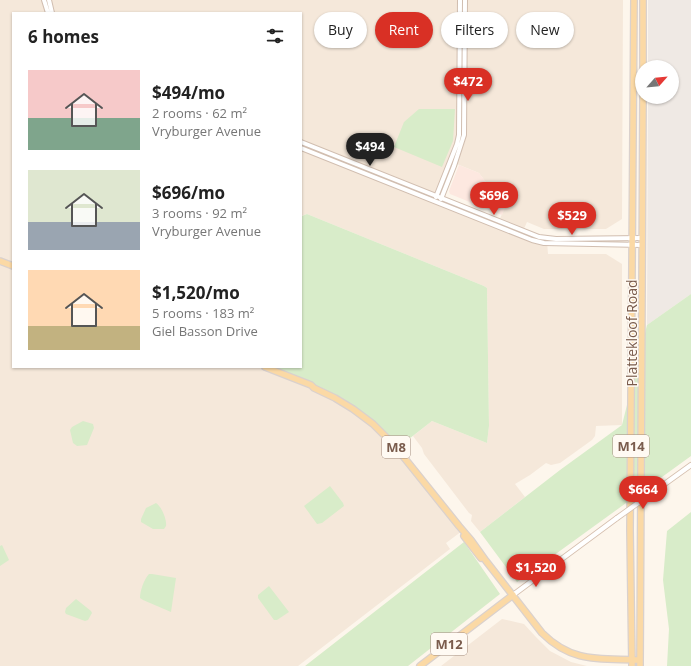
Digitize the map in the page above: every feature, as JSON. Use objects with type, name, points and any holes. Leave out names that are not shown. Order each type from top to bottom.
[{"type":"main road","name":"Plattekloof Road","points":[[632,666],[630,530],[634,0]]},
{"type":"main road","points":[[643,0],[643,60]]},
{"type":"main road","name":"Plattekloof Road","points":[[640,666],[643,104]]},
{"type":"main road","points":[[0,261],[12,266]]},
{"type":"main road","name":"M8","points":[[268,368],[300,380],[335,398],[353,409],[386,436],[405,457],[459,526],[479,556],[486,561],[549,640],[563,650],[585,658],[640,660]]},
{"type":"main road","name":"M12","points":[[420,666],[513,595],[691,465]]},
{"type":"street","points":[[44,0],[48,12]]},
{"type":"street","points":[[49,0],[52,12]]},
{"type":"street","points":[[434,201],[459,135],[460,0]]},
{"type":"street","points":[[439,203],[454,166],[464,135],[465,0]]},
{"type":"street","points":[[302,142],[539,237],[556,239],[642,238]]},
{"type":"street","points":[[302,148],[524,237],[544,243],[642,245]]},
{"type":"shaded area","points":[[0,0],[623,0],[622,219],[606,229],[544,229],[527,222],[523,231],[499,221],[505,207],[479,173],[452,162],[437,199],[534,238],[547,241],[548,254],[606,254],[622,264],[622,425],[596,426],[595,436],[592,440],[560,463],[551,465],[546,463],[515,484],[525,497],[480,532],[471,521],[472,515],[424,454],[422,448],[413,436],[432,421],[487,443],[489,426],[487,288],[307,214],[302,216],[302,12],[12,12],[12,368],[266,368],[314,389],[353,409],[394,445],[462,531],[446,543],[450,549],[298,666],[0,666]]},
{"type":"shaded area","points":[[648,0],[691,0],[691,294],[647,325],[648,104],[679,104],[679,60],[648,60]]},
{"type":"shaded area","points":[[459,165],[479,173],[505,207],[502,215],[450,194],[449,191]]},
{"type":"shaded area","points":[[502,619],[524,624],[550,651],[571,662],[587,666],[441,666]]},
{"type":"green space","points":[[419,109],[455,109],[453,141],[442,167],[394,147],[404,122]]},
{"type":"green space","points":[[307,214],[487,288],[489,426],[487,443],[432,421],[400,446],[386,432],[357,408],[333,393],[273,368],[302,368],[302,216]]},
{"type":"green space","points":[[691,294],[691,456],[517,582],[480,532],[560,470],[622,425],[647,325]]},
{"type":"green space","points":[[83,421],[93,424],[94,428],[87,445],[77,446],[73,443],[70,430],[72,427]]},
{"type":"green space","points":[[330,486],[344,506],[322,523],[317,524],[304,506]]},
{"type":"green space","points":[[156,503],[162,510],[165,517],[166,526],[164,529],[153,529],[141,522],[146,508]]},
{"type":"green space","points":[[691,512],[691,666],[667,666],[669,629],[663,580],[667,531]]},
{"type":"green space","points":[[464,542],[500,594],[408,666],[305,666]]},
{"type":"green space","points":[[2,545],[9,560],[0,566],[0,546]]},
{"type":"green space","points":[[149,574],[176,578],[171,612],[140,598],[145,579]]},
{"type":"green space","points":[[269,586],[289,612],[277,620],[274,620],[258,598],[258,595]]},
{"type":"green space","points":[[76,599],[91,611],[92,613],[88,620],[85,621],[66,614],[66,608]]}]
